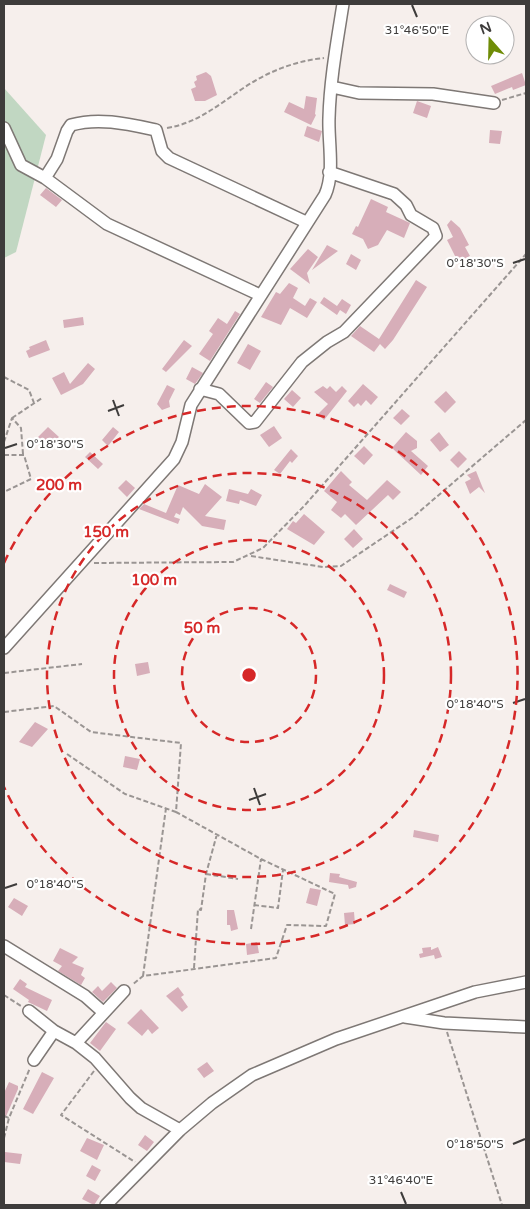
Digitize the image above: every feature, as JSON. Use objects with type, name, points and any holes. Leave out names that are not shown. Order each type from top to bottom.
[{"type":"street","points":[[4,648],[82,563],[115,522],[174,459],[182,442],[191,405],[200,389],[325,195],[328,188],[329,172],[328,118],[334,57],[343,4]]},
{"type":"street","points":[[332,87],[359,93],[433,94],[494,103]]},
{"type":"street","points":[[45,178],[57,159],[67,130],[71,125],[97,120],[156,130],[162,151],[170,158],[306,222]]},
{"type":"street","points":[[4,128],[21,165],[45,178],[107,224],[260,295]]},
{"type":"street","points":[[200,389],[216,392],[249,423],[255,422],[302,362],[327,342],[344,332],[436,236],[433,228],[411,215],[406,205],[394,194],[329,172]]},
{"type":"street","points":[[4,946],[85,996],[103,1012]]},
{"type":"street","points":[[106,1205],[180,1130],[212,1102],[252,1076],[336,1039],[403,1016],[476,992],[526,982]]},
{"type":"street","points":[[76,1043],[103,1012],[124,992]]},
{"type":"street","points":[[29,1011],[54,1031],[76,1043],[100,1063],[136,1103],[180,1130]]},
{"type":"street","points":[[403,1016],[444,1023],[526,1026]]},
{"type":"street","points":[[34,1060],[54,1031]]},
{"type":"path","points":[[156,130],[175,127],[212,112],[241,90],[277,69],[307,59],[334,57]]},
{"type":"path","points":[[494,103],[526,93]]},
{"type":"path","points":[[82,563],[225,562],[250,556],[263,548],[305,505],[526,254]]},
{"type":"path","points":[[4,377],[29,390],[34,404]]},
{"type":"path","points":[[4,442],[12,418],[42,398]]},
{"type":"path","points":[[4,492],[31,478],[24,455],[21,428],[12,418]]},
{"type":"path","points":[[250,556],[323,567],[341,566],[412,518],[526,420]]},
{"type":"path","points":[[4,455],[24,455]]},
{"type":"path","points":[[4,673],[82,664]]},
{"type":"path","points":[[4,712],[54,706],[90,732],[181,743],[176,812]]},
{"type":"path","points":[[68,754],[125,794],[176,812],[261,859],[335,894],[326,926],[287,925],[276,958],[142,976],[124,992]]},
{"type":"path","points":[[142,976],[166,808]]},
{"type":"path","points":[[194,969],[198,909],[201,910],[206,874],[217,834]]},
{"type":"path","points":[[251,929],[261,859]]},
{"type":"path","points":[[254,905],[278,908],[284,870]]},
{"type":"path","points":[[206,874],[238,879]]},
{"type":"path","points":[[4,995],[29,1011]]},
{"type":"path","points":[[444,1023],[502,1205]]},
{"type":"path","points":[[4,1138],[9,1118],[34,1060]]},
{"type":"path","points":[[100,1063],[61,1115],[144,1167]]},
{"type":"path","points":[[4,1116],[9,1118]]},
{"type":"green space","points":[[4,88],[46,135],[16,252],[4,258]]},
{"type":"building","points":[[206,72],[211,76],[217,95],[205,101],[195,101],[191,89],[196,87],[194,82],[197,80],[196,76]]},
{"type":"building","points":[[522,73],[526,85],[513,90],[512,87],[495,94],[491,86]]},
{"type":"building","points":[[306,96],[317,98],[316,115],[311,125],[284,112],[289,102],[304,109]]},
{"type":"building","points":[[417,101],[431,106],[427,118],[413,113]]},
{"type":"building","points":[[307,126],[322,131],[319,142],[304,136]]},
{"type":"building","points":[[490,130],[502,131],[500,144],[489,143]]},
{"type":"building","points":[[46,188],[62,200],[56,207],[40,195]]},
{"type":"building","points":[[371,199],[388,207],[386,212],[410,223],[404,238],[387,230],[378,245],[368,249],[363,239],[352,234],[356,226],[358,227]]},
{"type":"building","points":[[451,220],[460,228],[469,245],[465,247],[470,256],[458,262],[447,240],[453,237],[447,225]]},
{"type":"building","points":[[327,245],[338,251],[312,270]]},
{"type":"building","points":[[308,249],[318,257],[307,273],[310,284],[290,269]]},
{"type":"building","points":[[351,254],[361,260],[356,270],[346,264]]},
{"type":"building","points":[[416,280],[427,287],[393,340],[385,349],[380,344],[374,352],[351,336],[360,326],[379,339]]},
{"type":"building","points":[[289,283],[298,288],[293,298],[305,306],[310,298],[317,302],[307,318],[290,308],[281,325],[261,317],[276,292],[280,294]]},
{"type":"building","points":[[324,297],[337,306],[342,299],[351,305],[346,314],[340,310],[337,315],[320,303]]},
{"type":"building","points":[[235,311],[240,314],[210,361],[199,354],[213,334],[209,331],[218,318],[227,324]]},
{"type":"building","points":[[83,317],[84,325],[64,328],[63,320]]},
{"type":"building","points":[[46,340],[50,350],[29,358],[26,351],[30,349],[29,347]]},
{"type":"building","points":[[184,340],[192,346],[166,372],[162,369]]},
{"type":"building","points":[[248,344],[261,351],[250,370],[237,363]]},
{"type":"building","points":[[88,363],[95,369],[83,384],[61,395],[52,378],[64,372],[70,384]]},
{"type":"building","points":[[192,367],[203,373],[195,384],[186,379]]},
{"type":"building","points":[[266,382],[273,387],[260,403],[254,399]]},
{"type":"building","points":[[363,384],[378,397],[371,405],[366,400],[361,406],[358,403],[354,407],[348,401]]},
{"type":"building","points":[[167,385],[175,389],[169,401],[170,407],[162,410],[157,404]]},
{"type":"building","points":[[323,386],[327,389],[330,386],[336,392],[342,386],[347,391],[324,420],[318,414],[328,404],[314,392]]},
{"type":"building","points":[[292,390],[301,398],[293,407],[284,399]]},
{"type":"building","points":[[446,391],[456,402],[445,413],[434,402]]},
{"type":"building","points":[[402,409],[410,416],[401,425],[393,418]]},
{"type":"building","points":[[274,426],[282,438],[269,447],[260,435]]},
{"type":"building","points":[[48,427],[59,437],[49,447],[38,437]]},
{"type":"building","points":[[113,427],[119,432],[108,446],[102,440]]},
{"type":"building","points":[[406,432],[417,441],[417,448],[411,451],[428,466],[421,475],[392,448]]},
{"type":"building","points":[[439,432],[449,445],[440,452],[430,440]]},
{"type":"building","points":[[364,446],[373,455],[364,465],[354,456]]},
{"type":"building","points":[[291,449],[298,456],[292,463],[290,461],[280,474],[274,470]]},
{"type":"building","points":[[459,451],[467,459],[458,468],[450,460]]},
{"type":"building","points":[[90,452],[103,464],[98,469],[85,457]]},
{"type":"building","points":[[341,471],[352,482],[349,485],[367,500],[387,480],[401,492],[393,500],[388,495],[356,525],[345,514],[341,518],[331,510],[337,502],[324,491]]},
{"type":"building","points":[[476,471],[485,493],[479,487],[470,494],[465,482],[471,479],[467,475]]},
{"type":"building","points":[[126,480],[135,488],[127,497],[118,488]]},
{"type":"building","points":[[205,484],[222,497],[205,516],[226,520],[224,530],[202,526],[183,507],[180,515],[176,513],[174,517],[180,519],[178,524],[139,509],[144,504],[166,513],[178,485],[199,494]]},
{"type":"building","points":[[229,489],[248,494],[251,489],[262,495],[256,506],[240,500],[239,504],[226,501]]},
{"type":"building","points":[[304,514],[325,532],[314,545],[287,529],[293,521],[296,523]]},
{"type":"building","points":[[354,529],[363,539],[353,548],[344,539]]},
{"type":"building","points":[[390,584],[407,592],[404,598],[387,590]]},
{"type":"building","points":[[148,662],[150,673],[137,676],[135,664]]},
{"type":"building","points":[[35,722],[48,729],[32,747],[19,742]]},
{"type":"building","points":[[125,756],[140,759],[137,770],[123,767]]},
{"type":"building","points":[[414,830],[439,835],[438,842],[413,837]]},
{"type":"building","points":[[330,873],[340,874],[339,877],[357,882],[356,887],[349,889],[348,885],[329,882]]},
{"type":"building","points":[[310,888],[321,890],[317,906],[306,903]]},
{"type":"building","points":[[14,898],[28,906],[22,916],[8,907]]},
{"type":"building","points":[[227,910],[234,910],[238,929],[231,931],[230,925],[227,925]]},
{"type":"building","points":[[354,912],[355,924],[345,925],[344,913]]},
{"type":"building","points":[[257,942],[259,953],[247,955],[246,944]]},
{"type":"building","points":[[431,947],[431,950],[438,947],[442,957],[435,959],[434,955],[420,958],[419,954],[423,953],[422,948]]},
{"type":"building","points":[[60,948],[78,957],[72,963],[84,968],[81,975],[85,978],[81,985],[58,971],[62,966],[53,961]]},
{"type":"building","points":[[20,979],[27,984],[25,987],[52,1000],[47,1011],[28,1002],[29,1000],[13,989]]},
{"type":"building","points":[[111,982],[117,988],[103,1002],[92,992],[98,986],[102,991]]},
{"type":"building","points":[[178,987],[184,995],[181,997],[188,1007],[182,1012],[166,996]]},
{"type":"building","points":[[141,1009],[159,1028],[152,1034],[148,1029],[142,1036],[127,1023]]},
{"type":"building","points":[[106,1022],[116,1029],[100,1051],[90,1043]]},
{"type":"building","points":[[207,1062],[214,1071],[204,1078],[197,1069]]},
{"type":"building","points":[[42,1072],[54,1078],[33,1114],[23,1109]]},
{"type":"building","points":[[9,1082],[18,1086],[18,1089],[4,1121],[4,1093]]},
{"type":"building","points":[[145,1135],[154,1142],[147,1151],[138,1145]]},
{"type":"building","points":[[87,1138],[104,1145],[97,1160],[80,1151]]},
{"type":"building","points":[[5,1152],[22,1154],[20,1164],[4,1162]]},
{"type":"building","points":[[92,1165],[101,1170],[95,1181],[86,1176]]},
{"type":"building","points":[[88,1189],[100,1196],[94,1205],[82,1199]]}]
